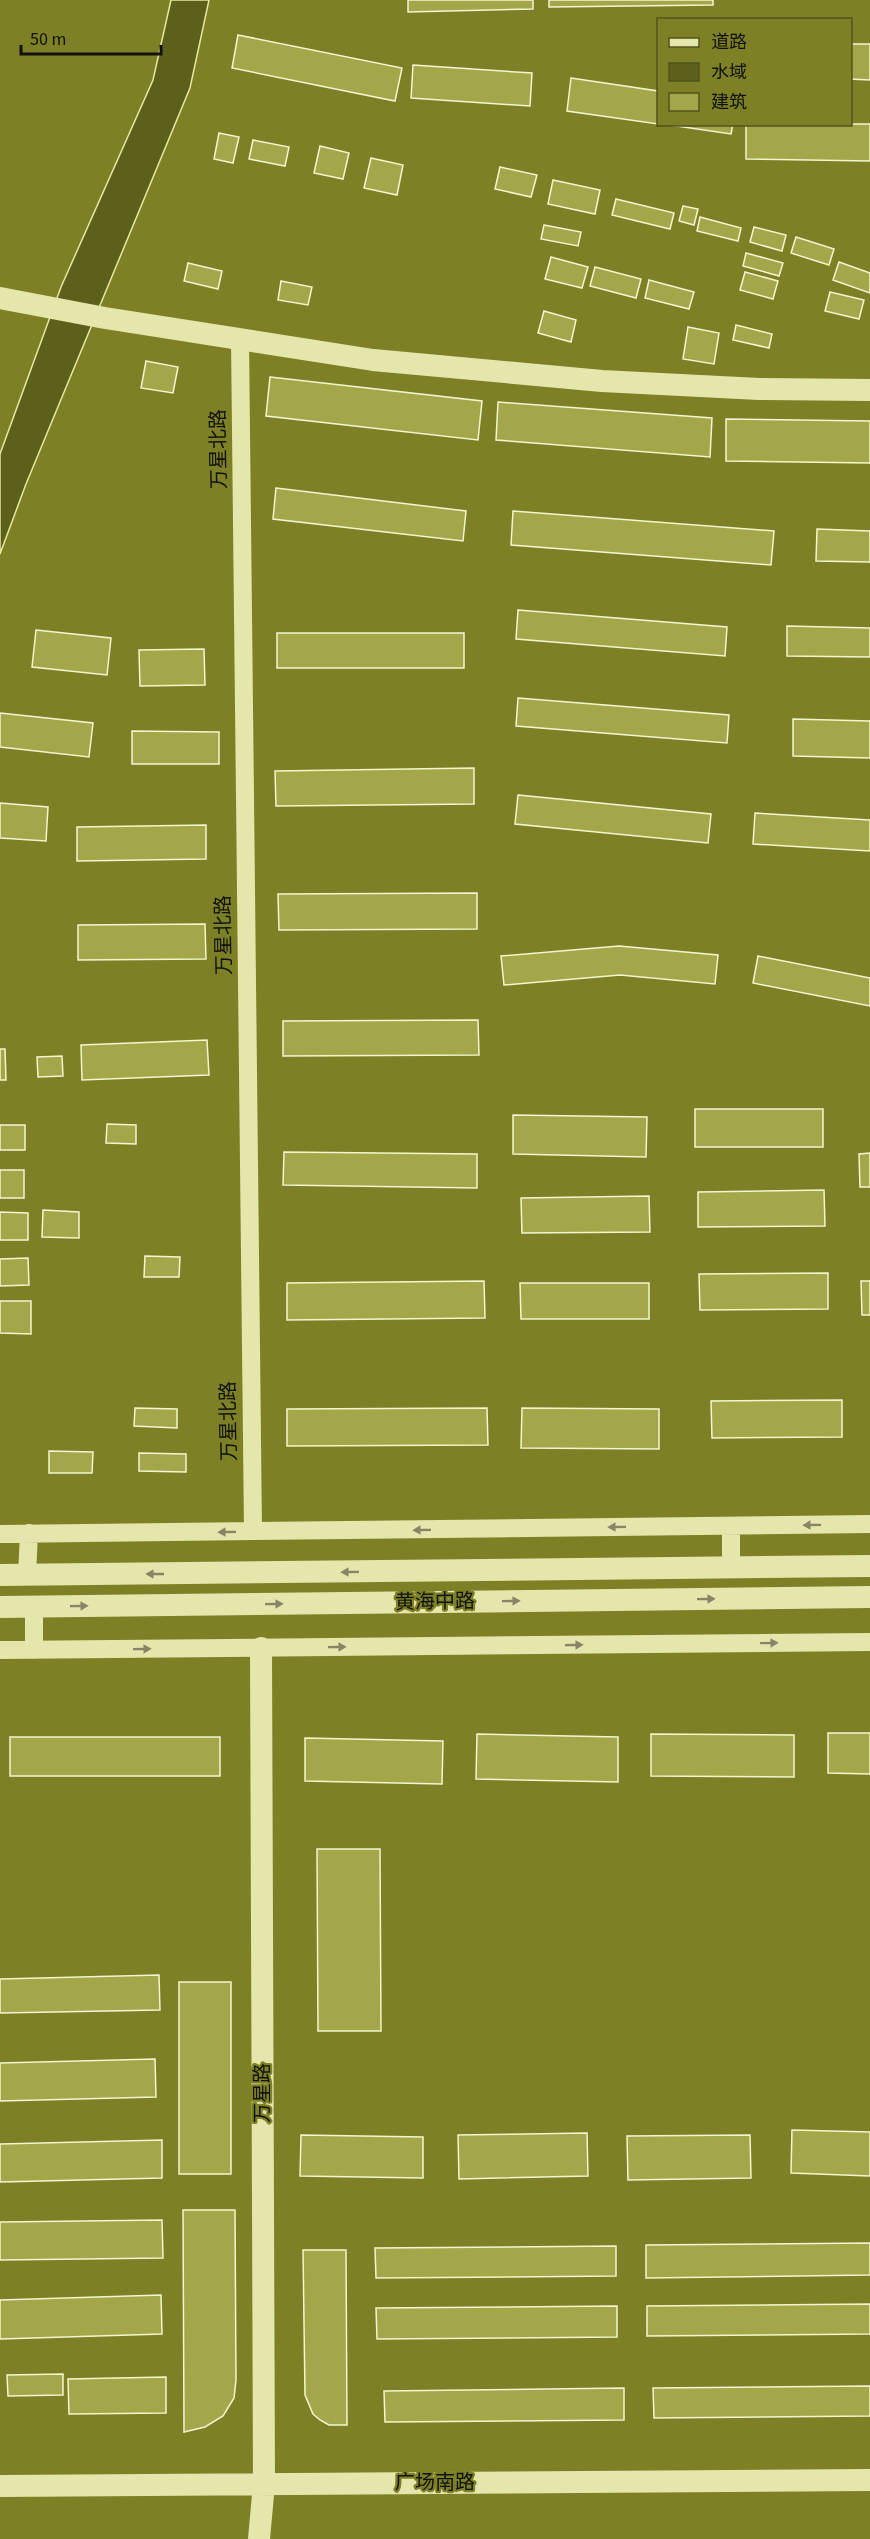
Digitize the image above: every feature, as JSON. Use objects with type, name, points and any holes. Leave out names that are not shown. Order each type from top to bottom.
[{"type":"street","points":[[0,298],[105,318],[373,360],[602,381],[759,389],[870,390]]},
{"type":"street","name":"万星北路","points":[[240,339],[253,1531]]},
{"type":"street","points":[[0,1534],[870,1524]]},
{"type":"street","points":[[731,1526],[731,1567]]},
{"type":"street","points":[[27,1575],[29,1533]]},
{"type":"street","name":"黄海中路","points":[[0,1575],[870,1566]]},
{"type":"street","name":"黄海中路","points":[[0,1607],[870,1597]]},
{"type":"street","points":[[34,1606],[34,1650]]},
{"type":"street","points":[[0,1650],[870,1642]]},
{"type":"street","name":"万星路","points":[[259,2539],[264,2484],[261,1648]]},
{"type":"street","name":"广场南路","points":[[0,2486],[870,2480]]},
{"type":"water","points":[[171,0],[209,0],[190,88],[26,484],[0,554],[0,454],[61,287],[153,80]]},
{"type":"building","points":[[408,0],[533,0],[533,9],[408,12]]},
{"type":"building","points":[[549,0],[713,0],[713,5],[549,7]]},
{"type":"building","points":[[238,35],[402,68],[395,101],[232,68]]},
{"type":"building","points":[[852,44],[870,44],[870,80],[852,79]]},
{"type":"building","points":[[413,65],[532,73],[530,106],[411,98]]},
{"type":"building","points":[[571,78],[657,91],[657,124],[567,111]]},
{"type":"building","points":[[870,124],[870,161],[746,159],[746,126]]},
{"type":"building","points":[[677,126],[733,126],[731,134]]},
{"type":"building","points":[[219,133],[239,137],[233,163],[214,159]]},
{"type":"building","points":[[253,140],[289,147],[285,166],[249,159]]},
{"type":"building","points":[[320,146],[349,153],[343,179],[314,173]]},
{"type":"building","points":[[371,158],[403,165],[397,195],[364,188]]},
{"type":"building","points":[[500,167],[537,175],[531,197],[495,189]]},
{"type":"building","points":[[553,180],[600,190],[595,214],[548,204]]},
{"type":"building","points":[[616,199],[674,213],[670,229],[612,215]]},
{"type":"building","points":[[683,206],[698,209],[694,225],[679,221]]},
{"type":"building","points":[[700,217],[741,228],[738,241],[697,231]]},
{"type":"building","points":[[544,225],[581,232],[578,246],[541,239]]},
{"type":"building","points":[[754,227],[786,235],[782,251],[750,242]]},
{"type":"building","points":[[796,237],[834,249],[829,265],[791,253]]},
{"type":"building","points":[[746,253],[783,263],[779,276],[743,266]]},
{"type":"building","points":[[551,257],[588,267],[582,288],[545,279]]},
{"type":"building","points":[[839,262],[870,273],[870,293],[833,280]]},
{"type":"building","points":[[188,263],[222,271],[218,289],[184,281]]},
{"type":"building","points":[[595,267],[641,279],[636,298],[590,286]]},
{"type":"building","points":[[745,272],[778,281],[773,299],[740,290]]},
{"type":"building","points":[[649,280],[694,292],[689,309],[645,298]]},
{"type":"building","points":[[281,281],[312,287],[308,305],[278,300]]},
{"type":"building","points":[[830,292],[864,300],[859,319],[825,311]]},
{"type":"building","points":[[544,311],[576,320],[571,342],[538,333]]},
{"type":"building","points":[[736,325],[772,334],[769,348],[733,340]]},
{"type":"building","points":[[688,327],[719,333],[714,364],[683,359]]},
{"type":"building","points":[[146,361],[178,367],[173,393],[141,388]]},
{"type":"building","points":[[270,377],[482,401],[478,440],[266,416]]},
{"type":"building","points":[[498,402],[712,418],[710,457],[496,440]]},
{"type":"building","points":[[726,419],[870,421],[870,463],[726,461]]},
{"type":"building","points":[[276,488],[466,511],[463,541],[273,519]]},
{"type":"building","points":[[513,511],[774,531],[771,565],[511,545]]},
{"type":"building","points":[[817,529],[870,531],[870,562],[816,561]]},
{"type":"building","points":[[518,610],[727,627],[725,656],[516,639]]},
{"type":"building","points":[[787,626],[870,628],[870,657],[787,656]]},
{"type":"building","points":[[36,630],[111,638],[107,675],[32,667]]},
{"type":"building","points":[[277,633],[464,633],[464,668],[277,668]]},
{"type":"building","points":[[204,649],[205,685],[140,686],[139,650]]},
{"type":"building","points":[[518,698],[729,715],[727,743],[516,726]]},
{"type":"building","points":[[0,713],[93,723],[89,757],[0,747]]},
{"type":"building","points":[[793,719],[870,721],[870,758],[793,756]]},
{"type":"building","points":[[132,731],[219,732],[219,764],[132,764]]},
{"type":"building","points":[[474,768],[474,804],[276,806],[275,771]]},
{"type":"building","points":[[518,795],[711,814],[708,843],[515,824]]},
{"type":"building","points":[[0,803],[48,807],[46,841],[0,838]]},
{"type":"building","points":[[755,813],[870,820],[870,851],[753,844]]},
{"type":"building","points":[[206,825],[206,859],[77,861],[77,827]]},
{"type":"building","points":[[477,893],[477,929],[279,930],[278,894]]},
{"type":"building","points":[[205,924],[206,959],[78,960],[78,925]]},
{"type":"building","points":[[619,946],[718,955],[715,984],[620,975],[504,985],[501,956]]},
{"type":"building","points":[[758,956],[870,978],[870,1006],[753,983]]},
{"type":"building","points":[[478,1020],[479,1055],[283,1056],[283,1021]]},
{"type":"building","points":[[207,1040],[209,1075],[82,1080],[81,1045]]},
{"type":"building","points":[[0,1049],[5,1049],[6,1080],[0,1080]]},
{"type":"building","points":[[62,1056],[63,1076],[38,1077],[37,1057]]},
{"type":"building","points":[[695,1109],[823,1109],[823,1147],[695,1147]]},
{"type":"building","points":[[513,1115],[647,1117],[646,1157],[513,1154]]},
{"type":"building","points":[[107,1124],[136,1125],[136,1144],[106,1143]]},
{"type":"building","points":[[0,1125],[25,1125],[25,1150],[0,1150]]},
{"type":"building","points":[[284,1152],[477,1154],[477,1188],[283,1185]]},
{"type":"building","points":[[870,1153],[870,1187],[860,1187],[859,1154]]},
{"type":"building","points":[[0,1170],[24,1170],[24,1198],[0,1198]]},
{"type":"building","points":[[824,1190],[825,1226],[698,1227],[698,1192]]},
{"type":"building","points":[[649,1196],[650,1232],[522,1233],[521,1198]]},
{"type":"building","points":[[43,1210],[79,1212],[79,1238],[42,1237]]},
{"type":"building","points":[[0,1212],[28,1213],[28,1240],[0,1240]]},
{"type":"building","points":[[145,1256],[180,1257],[179,1277],[144,1277]]},
{"type":"building","points":[[28,1258],[29,1285],[0,1286],[0,1259]]},
{"type":"building","points":[[828,1273],[828,1309],[700,1310],[699,1274]]},
{"type":"building","points":[[484,1281],[485,1318],[287,1320],[287,1283]]},
{"type":"building","points":[[861,1281],[870,1281],[870,1315],[862,1315]]},
{"type":"building","points":[[520,1283],[649,1283],[649,1319],[521,1319]]},
{"type":"building","points":[[0,1301],[31,1301],[31,1334],[0,1333]]},
{"type":"building","points":[[842,1400],[842,1437],[712,1438],[711,1401]]},
{"type":"building","points":[[135,1408],[177,1409],[177,1428],[134,1426]]},
{"type":"building","points":[[487,1408],[488,1445],[287,1446],[287,1409]]},
{"type":"building","points":[[522,1408],[659,1409],[659,1449],[521,1448]]},
{"type":"building","points":[[49,1451],[93,1452],[92,1473],[49,1473]]},
{"type":"building","points":[[139,1453],[186,1454],[186,1472],[139,1471]]},
{"type":"building","points":[[828,1733],[870,1733],[870,1774],[828,1773]]},
{"type":"building","points":[[477,1734],[618,1737],[618,1782],[476,1779]]},
{"type":"building","points":[[651,1734],[794,1735],[794,1777],[651,1776]]},
{"type":"building","points":[[10,1737],[220,1737],[220,1776],[10,1776]]},
{"type":"building","points":[[305,1738],[443,1741],[442,1784],[305,1781]]},
{"type":"building","points":[[317,1849],[380,1849],[381,2031],[318,2031]]},
{"type":"building","points":[[159,1975],[160,2010],[0,2013],[0,1979]]},
{"type":"building","points":[[179,1982],[231,1982],[231,2174],[179,2174]]},
{"type":"building","points":[[155,2059],[156,2097],[0,2101],[0,2063]]},
{"type":"building","points":[[792,2130],[870,2132],[870,2176],[791,2173]]},
{"type":"building","points":[[587,2133],[588,2176],[459,2179],[458,2135]]},
{"type":"building","points":[[301,2135],[423,2137],[423,2178],[300,2176]]},
{"type":"building","points":[[750,2135],[751,2178],[628,2180],[627,2136]]},
{"type":"building","points":[[162,2140],[162,2178],[0,2182],[0,2144]]},
{"type":"building","points":[[183,2210],[235,2210],[236,2380],[234,2398],[223,2416],[205,2427],[184,2432]]},
{"type":"building","points":[[162,2220],[163,2258],[0,2260],[0,2222]]},
{"type":"building","points":[[870,2243],[870,2275],[646,2278],[646,2245]]},
{"type":"building","points":[[616,2246],[616,2276],[376,2278],[375,2248]]},
{"type":"building","points":[[303,2250],[346,2250],[347,2425],[329,2425],[320,2420],[313,2414],[305,2395]]},
{"type":"building","points":[[161,2295],[162,2334],[0,2339],[0,2300]]},
{"type":"building","points":[[870,2304],[870,2334],[647,2336],[647,2306]]},
{"type":"building","points":[[617,2306],[617,2337],[377,2339],[376,2308]]},
{"type":"building","points":[[63,2374],[63,2395],[8,2396],[7,2375]]},
{"type":"building","points":[[166,2377],[166,2413],[69,2414],[68,2379]]},
{"type":"building","points":[[870,2386],[870,2416],[654,2418],[653,2388]]},
{"type":"building","points":[[624,2388],[624,2420],[385,2422],[384,2391]]}]
